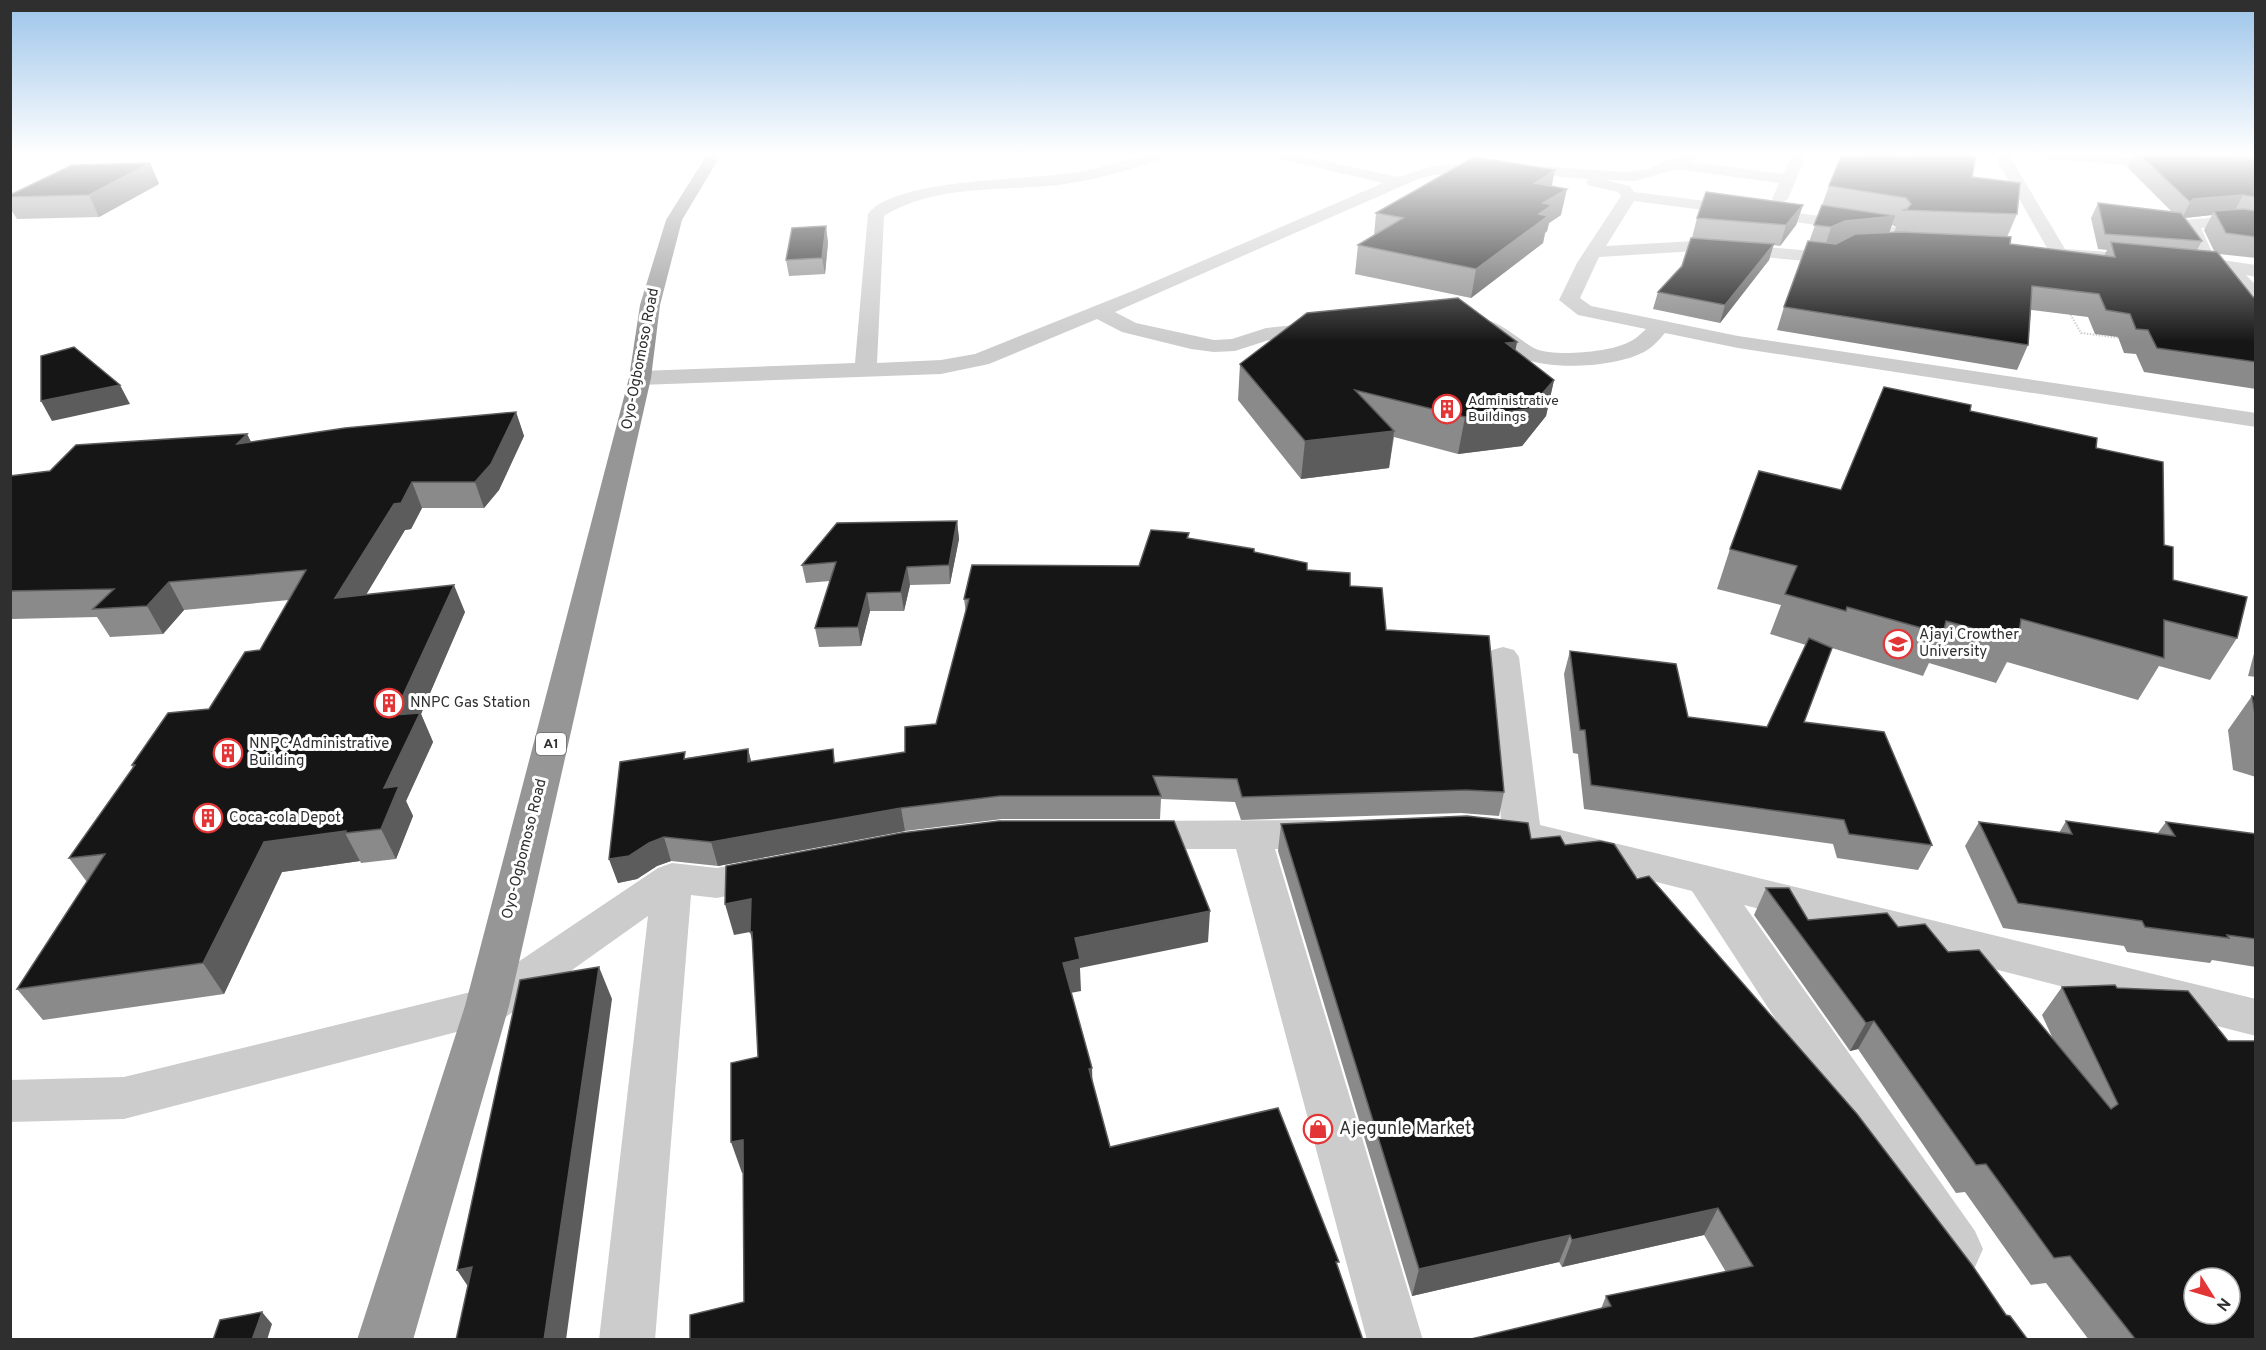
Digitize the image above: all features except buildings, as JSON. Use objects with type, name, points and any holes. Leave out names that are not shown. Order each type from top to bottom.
[{"type":"highway","name":"Oyo-Ogbomoso Road","points":[[385,1340],[487,1006],[640,378],[650,305],[677,216]]},
{"type":"street","points":[[866,370],[876,216]]},
{"type":"street","points":[[640,378],[941,367],[981,359],[1099,312],[1321,216]]},
{"type":"street","points":[[1616,216],[1593,252],[1569,300],[1593,314],[1738,342],[2256,420]]},
{"type":"street","points":[[1593,252],[1695,246],[1829,258],[1835,251],[1864,247],[1955,243],[1920,233],[1901,234],[1781,216]]},
{"type":"street","points":[[2037,216],[2058,252]]},
{"type":"street","points":[[2256,225],[2233,222],[2190,225],[2208,264],[2232,272],[2256,296]]},
{"type":"street","points":[[2035,250],[2208,264],[2256,271]]},
{"type":"street","points":[[1099,312],[1129,328],[1191,343],[1214,346],[1235,345],[1266,334],[1349,325]]},
{"type":"street","points":[[1456,320],[1491,328],[1532,355],[1550,359],[1624,352],[1636,348],[1660,327]]},
{"type":"street","points":[[1503,657],[1522,834]]},
{"type":"street","points":[[1449,829],[1522,834],[2256,1018]]},
{"type":"street","points":[[1097,835],[1252,836],[1356,832]]},
{"type":"street","points":[[1252,836],[1395,1340]]},
{"type":"street","points":[[10,1101],[124,1098],[487,1006],[672,878],[717,884],[811,865]]},
{"type":"street","points":[[627,1340],[672,878]]},
{"type":"street","points":[[1706,881],[1978,1281]]},
{"type":"path","points":[[2065,305],[2081,333],[2127,339]]},
{"type":"place","name":"Administrative Buildings","points":[[1447,409]]},
{"type":"place","name":"Ajayi Crowther University","points":[[1898,644]]},
{"type":"place","name":"NNPC Gas Station","points":[[389,703]]},
{"type":"place","name":"NNPC Administrative Building","points":[[228,753]]},
{"type":"place","name":"Coca-cola Depot","points":[[208,818]]},
{"type":"place","name":"Ajegunle Market","points":[[1318,1129]]}]
